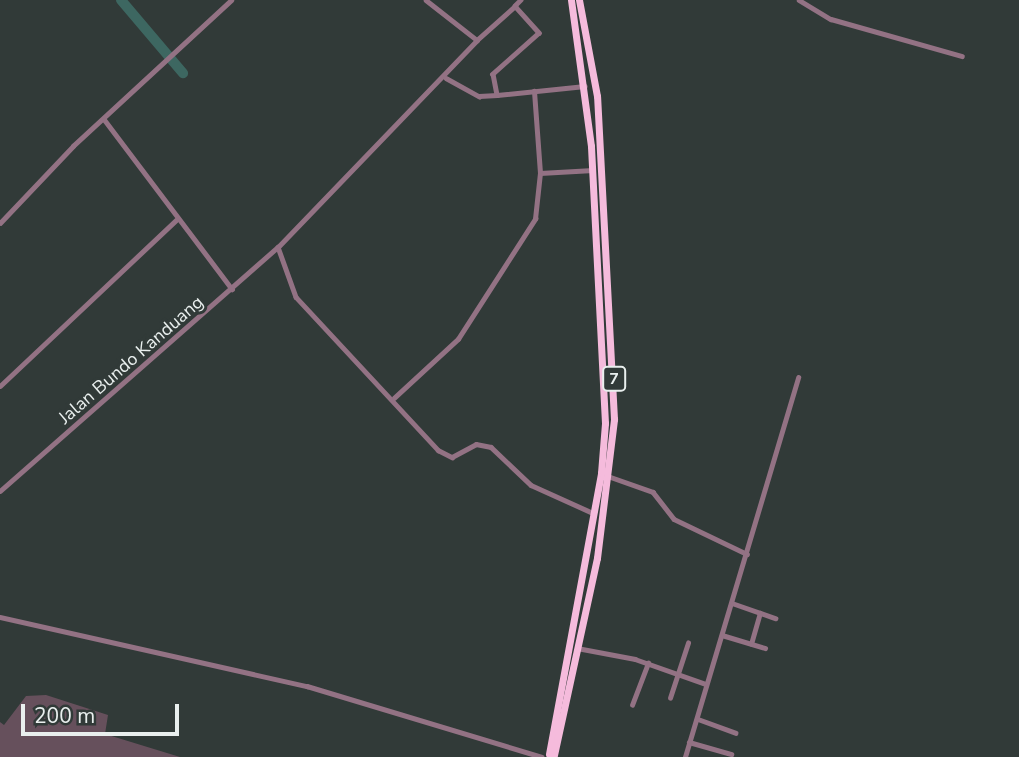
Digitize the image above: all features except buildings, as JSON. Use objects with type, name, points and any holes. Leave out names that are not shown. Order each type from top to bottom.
[{"type":"highway","name":"7","points":[[549,756],[601,473],[600,291],[593,170],[586,86],[571,0]]},
{"type":"highway","name":"7","points":[[549,756],[577,648],[610,476],[615,397],[610,291],[590,48],[579,0]]},
{"type":"highway","points":[[581,49],[590,48]]},
{"type":"highway","points":[[600,291],[610,291]]},
{"type":"street","points":[[0,223],[104,119],[172,59],[231,0]]},
{"type":"street","points":[[426,0],[477,40]]},
{"type":"street","name":"Jalan Bundo Kanduang","points":[[0,491],[278,247],[446,78],[477,40],[521,0]]},
{"type":"street","points":[[799,0],[831,19],[962,57]]},
{"type":"street","points":[[496,95],[493,75],[539,33],[515,6]]},
{"type":"street","points":[[446,78],[479,96],[586,86]]},
{"type":"street","points":[[393,398],[452,347],[508,267],[539,208],[540,173],[534,90]]},
{"type":"street","points":[[104,119],[176,220],[232,289]]},
{"type":"street","points":[[540,173],[593,170]]},
{"type":"street","points":[[0,386],[176,220]]},
{"type":"street","points":[[278,247],[296,298],[445,455],[486,445],[531,485],[593,513]]},
{"type":"street","points":[[685,757],[798,377]]},
{"type":"street","points":[[601,473],[653,492],[674,519],[747,554]]},
{"type":"street","points":[[732,603],[775,618]]},
{"type":"street","points":[[751,644],[760,613]]},
{"type":"street","points":[[0,617],[307,686],[549,756]]},
{"type":"street","points":[[722,635],[765,648]]},
{"type":"street","points":[[670,698],[688,643]]},
{"type":"street","points":[[577,648],[648,663],[706,684]]},
{"type":"street","points":[[632,705],[648,663]]},
{"type":"street","points":[[698,719],[736,733]]},
{"type":"street","points":[[689,742],[731,754]]},
{"type":"shaded area","points":[[46,695],[108,715],[105,734],[180,757],[0,757],[0,722],[4,725],[26,696]]},
{"type":"waterway","points":[[121,0],[183,73]]}]
